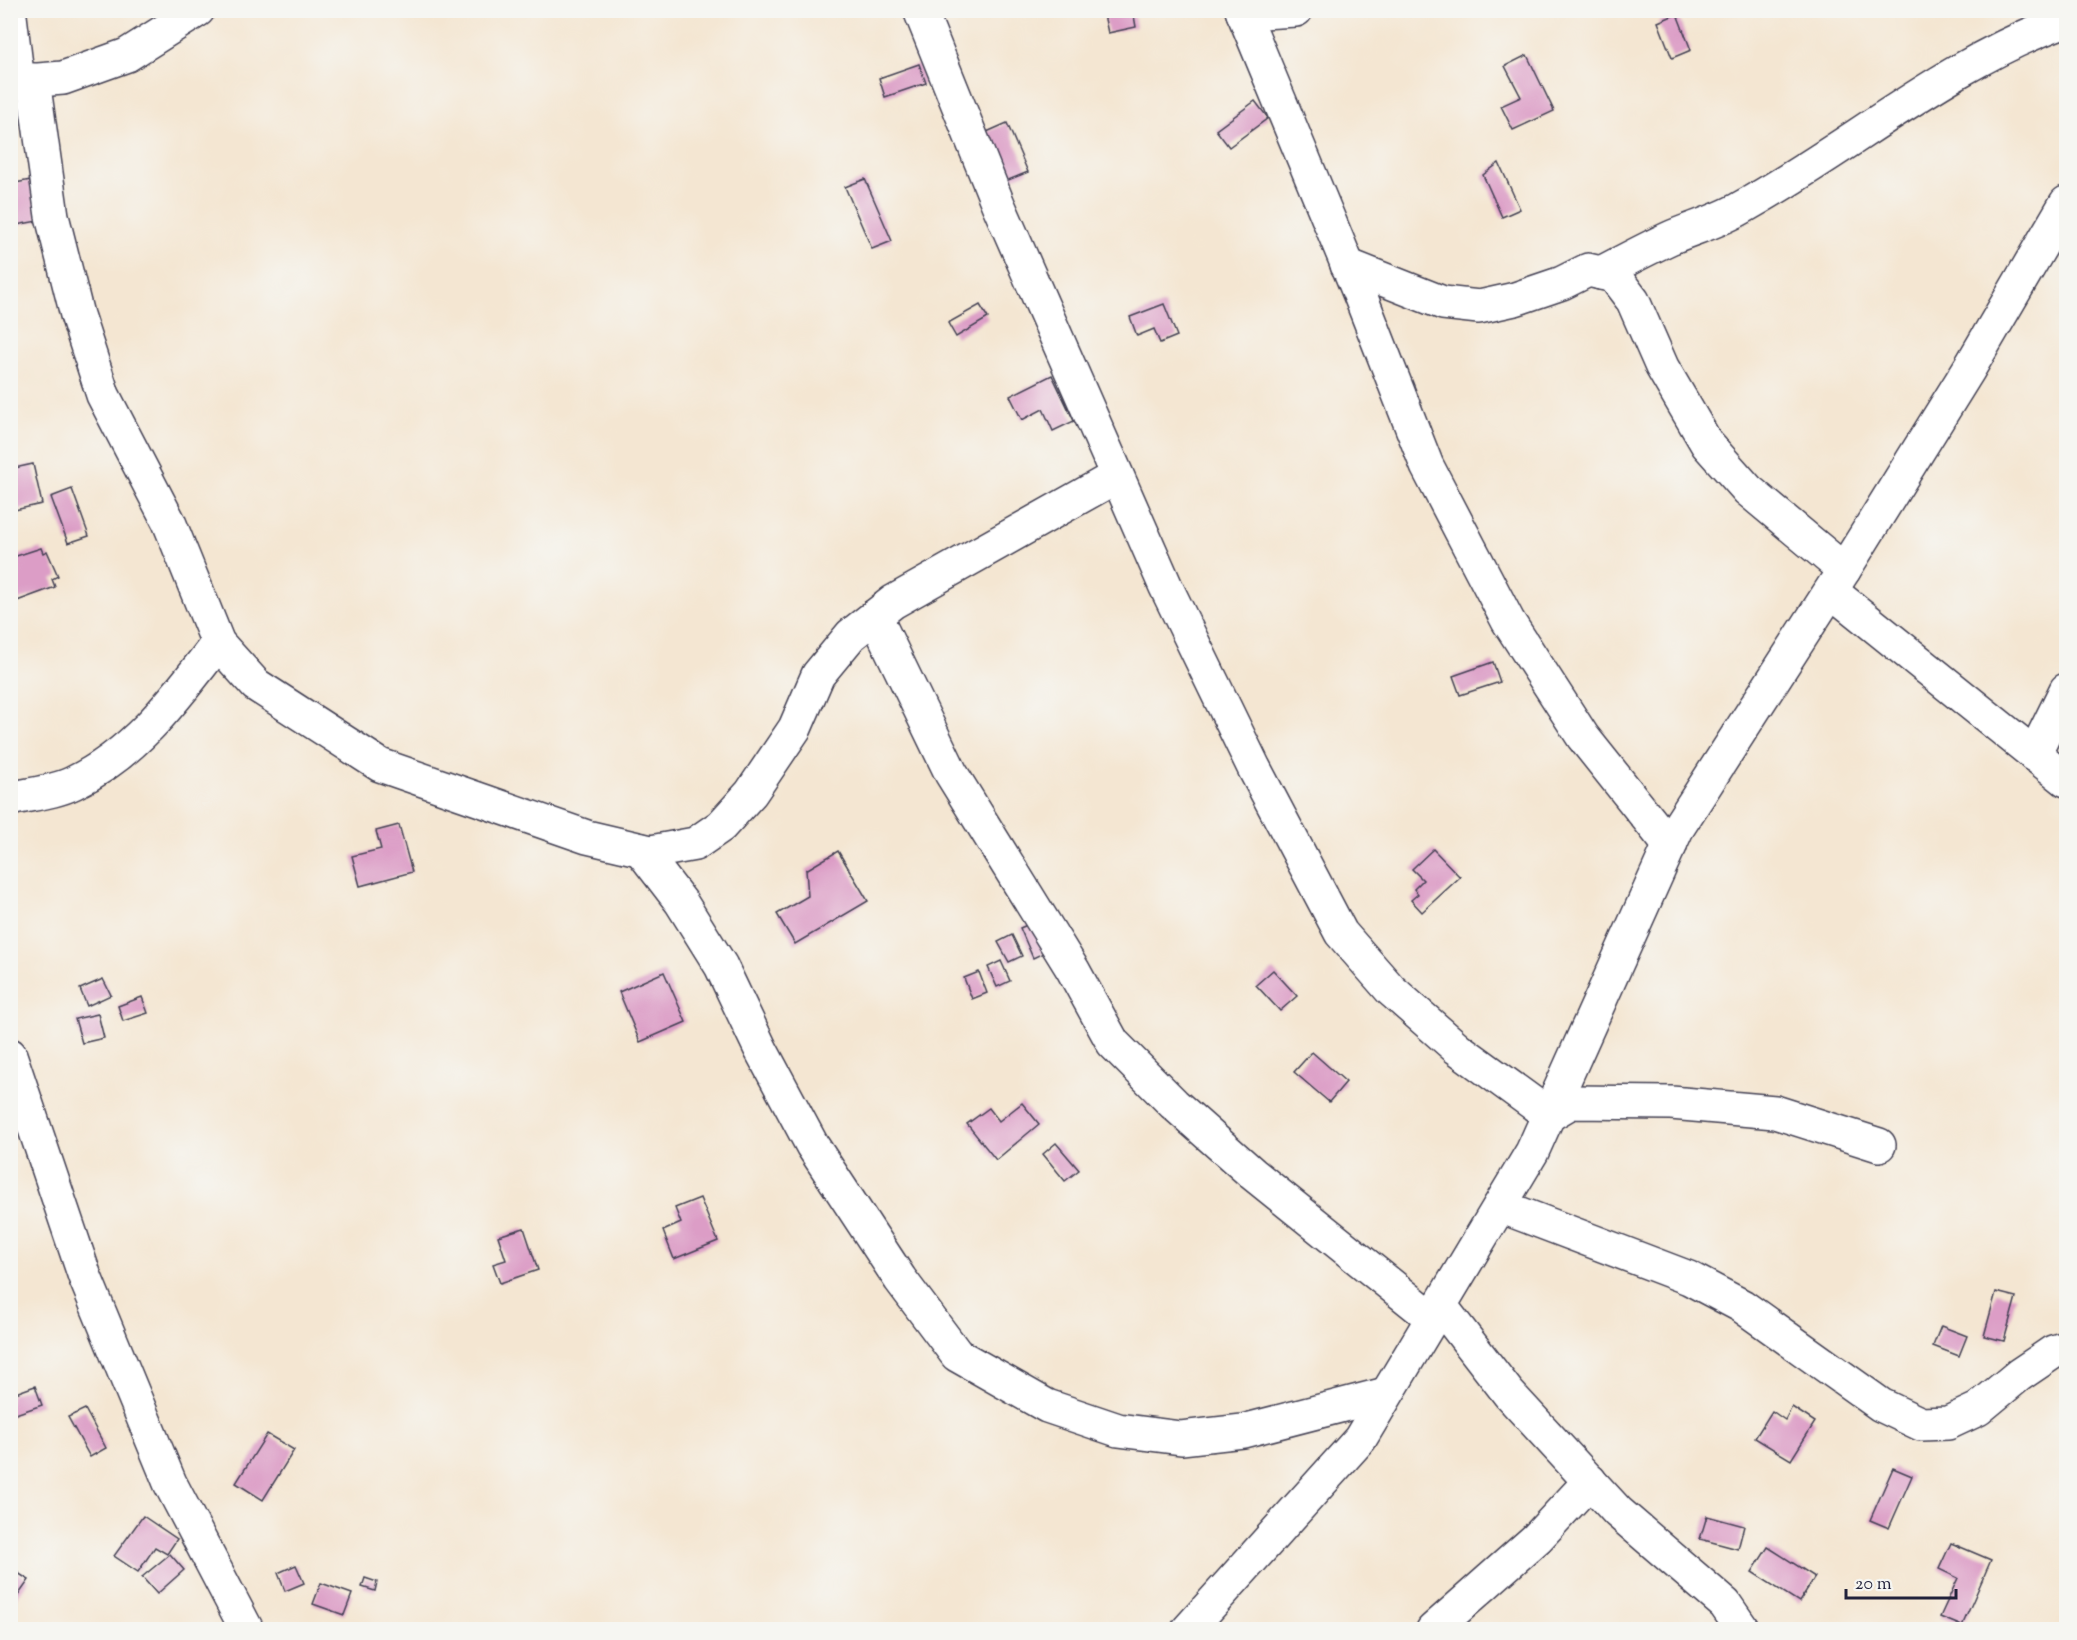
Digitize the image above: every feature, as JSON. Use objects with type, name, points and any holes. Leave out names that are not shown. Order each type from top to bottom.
[{"type":"street","points":[[20,82],[63,78],[127,55],[198,10]]},
{"type":"street","points":[[920,10],[998,204],[1167,587],[1239,736],[1341,933],[1399,997],[1457,1048],[1549,1115]]},
{"type":"street","points":[[1296,10],[1243,12],[1427,466],[1508,621],[1584,737],[1670,846]]},
{"type":"street","points":[[10,16],[20,82],[52,216],[77,315],[103,395],[169,522],[218,643],[256,685],[380,765],[587,837],[651,852],[695,844],[721,826],[751,793],[795,728],[818,675],[850,635],[892,602],[1117,476]]},
{"type":"street","points":[[1601,273],[1668,239],[1739,210],[1835,152],[1961,68],[2036,31],[2067,20]]},
{"type":"street","points":[[1188,1629],[1360,1438],[1533,1152],[1677,829],[1838,581],[1969,369],[2067,203]]},
{"type":"street","points":[[1347,266],[1443,303],[1479,307],[1515,299],[1562,283],[1588,270],[1614,276],[1633,301],[1662,367],[1707,444],[1748,490],[1838,581],[2034,755],[2067,780]]},
{"type":"street","points":[[875,616],[951,773],[1073,970],[1113,1043],[1174,1104],[1253,1174],[1436,1312],[1618,1512],[1725,1604],[1743,1629]]},
{"type":"street","points":[[10,799],[72,784],[117,756],[163,714],[218,643]]},
{"type":"street","points":[[2034,755],[2067,690]]},
{"type":"street","points":[[641,850],[681,902],[721,966],[761,1050],[812,1145],[900,1279],[957,1355],[1047,1406],[1118,1430],[1181,1438],[1244,1431],[1386,1394]]},
{"type":"street","points":[[10,1055],[94,1299],[170,1483],[247,1629]]},
{"type":"street","points":[[1549,1115],[1571,1102],[1671,1103],[1775,1112],[1879,1145]]},
{"type":"street","points":[[1500,1206],[1689,1278],[1742,1306],[1881,1405],[1921,1424],[1948,1423],[1978,1409],[2019,1375],[2054,1352],[2067,1348]]},
{"type":"street","points":[[1433,1629],[1537,1538],[1590,1481]]},
{"type":"building","points":[[1103,10],[1133,10],[1136,27],[1108,33]]},
{"type":"building","points":[[1677,14],[1691,50],[1672,58],[1658,22]]},
{"type":"building","points":[[1527,55],[1554,111],[1513,130],[1501,106],[1521,97],[1505,66]]},
{"type":"building","points":[[919,64],[926,83],[885,97],[879,78]]},
{"type":"building","points":[[1255,101],[1268,118],[1229,147],[1216,130]]},
{"type":"building","points":[[1007,123],[1028,172],[1001,183],[980,135]]},
{"type":"building","points":[[1499,163],[1520,209],[1502,217],[1483,175]]},
{"type":"building","points":[[865,179],[892,241],[872,249],[845,187]]},
{"type":"building","points":[[31,180],[38,221],[16,225],[10,184]]},
{"type":"building","points":[[1164,304],[1177,336],[1160,343],[1154,329],[1137,336],[1130,317]]},
{"type":"building","points":[[980,305],[988,318],[956,337],[948,323]]},
{"type":"building","points":[[1052,375],[1074,421],[1053,431],[1043,409],[1022,420],[1010,396]]},
{"type":"building","points":[[33,464],[42,504],[10,511],[10,469]]},
{"type":"building","points":[[72,489],[89,536],[68,543],[51,497]]},
{"type":"building","points":[[41,548],[43,553],[47,551],[58,576],[52,579],[55,587],[17,601],[10,589],[10,558]]},
{"type":"building","points":[[1493,662],[1500,682],[1460,695],[1453,676]]},
{"type":"building","points":[[399,825],[412,872],[360,886],[352,856],[381,849],[376,831]]},
{"type":"building","points":[[1433,849],[1460,877],[1422,912],[1411,900],[1418,894],[1414,889],[1423,880],[1412,869]]},
{"type":"building","points":[[838,851],[868,901],[795,944],[777,914],[808,896],[806,870]]},
{"type":"building","points":[[1039,920],[1052,949],[1033,958],[1020,928]]},
{"type":"building","points":[[1012,935],[1022,956],[1009,962],[998,942]]},
{"type":"building","points":[[1001,961],[1010,981],[997,987],[988,967]]},
{"type":"building","points":[[1273,970],[1297,996],[1280,1011],[1256,985]]},
{"type":"building","points":[[664,972],[686,1022],[640,1042],[619,992]]},
{"type":"building","points":[[979,972],[987,993],[972,999],[964,978]]},
{"type":"building","points":[[103,979],[111,995],[87,1006],[80,989]]},
{"type":"building","points":[[142,997],[148,1013],[123,1021],[118,1006]]},
{"type":"building","points":[[98,1014],[104,1038],[82,1043],[75,1019]]},
{"type":"building","points":[[1312,1052],[1346,1082],[1329,1102],[1294,1072]]},
{"type":"building","points":[[1022,1103],[1039,1124],[996,1160],[967,1124],[989,1108],[999,1121]]},
{"type":"building","points":[[1056,1143],[1079,1170],[1065,1181],[1043,1154]]},
{"type":"building","points":[[700,1198],[718,1241],[674,1259],[663,1231],[681,1223],[675,1208]]},
{"type":"building","points":[[524,1228],[538,1270],[500,1283],[493,1264],[506,1260],[498,1236]]},
{"type":"building","points":[[1996,1292],[2016,1297],[2004,1341],[1984,1336]]},
{"type":"building","points":[[1941,1326],[1967,1336],[1959,1356],[1933,1346]]},
{"type":"building","points":[[35,1386],[42,1405],[10,1416],[10,1395]]},
{"type":"building","points":[[1792,1407],[1815,1422],[1791,1460],[1755,1438],[1772,1411],[1785,1420]]},
{"type":"building","points":[[85,1409],[106,1448],[90,1457],[68,1417]]},
{"type":"building","points":[[267,1434],[294,1450],[263,1500],[236,1483]]},
{"type":"building","points":[[1893,1468],[1912,1476],[1889,1528],[1870,1520]]},
{"type":"building","points":[[143,1516],[177,1539],[167,1554],[155,1547],[138,1572],[114,1556]]},
{"type":"building","points":[[1707,1516],[1744,1526],[1738,1549],[1700,1539]]},
{"type":"building","points":[[1951,1543],[1991,1560],[1962,1626],[1940,1617],[1958,1578],[1939,1569]]},
{"type":"building","points":[[1768,1547],[1815,1577],[1799,1602],[1752,1572]]},
{"type":"building","points":[[170,1554],[184,1570],[157,1594],[142,1577]]},
{"type":"building","points":[[296,1565],[304,1583],[285,1591],[278,1573]]},
{"type":"building","points":[[10,1568],[29,1580],[15,1600],[10,1597]]},
{"type":"building","points":[[365,1578],[377,1582],[375,1591],[362,1587]]},
{"type":"building","points":[[321,1583],[352,1594],[344,1615],[313,1604]]}]
